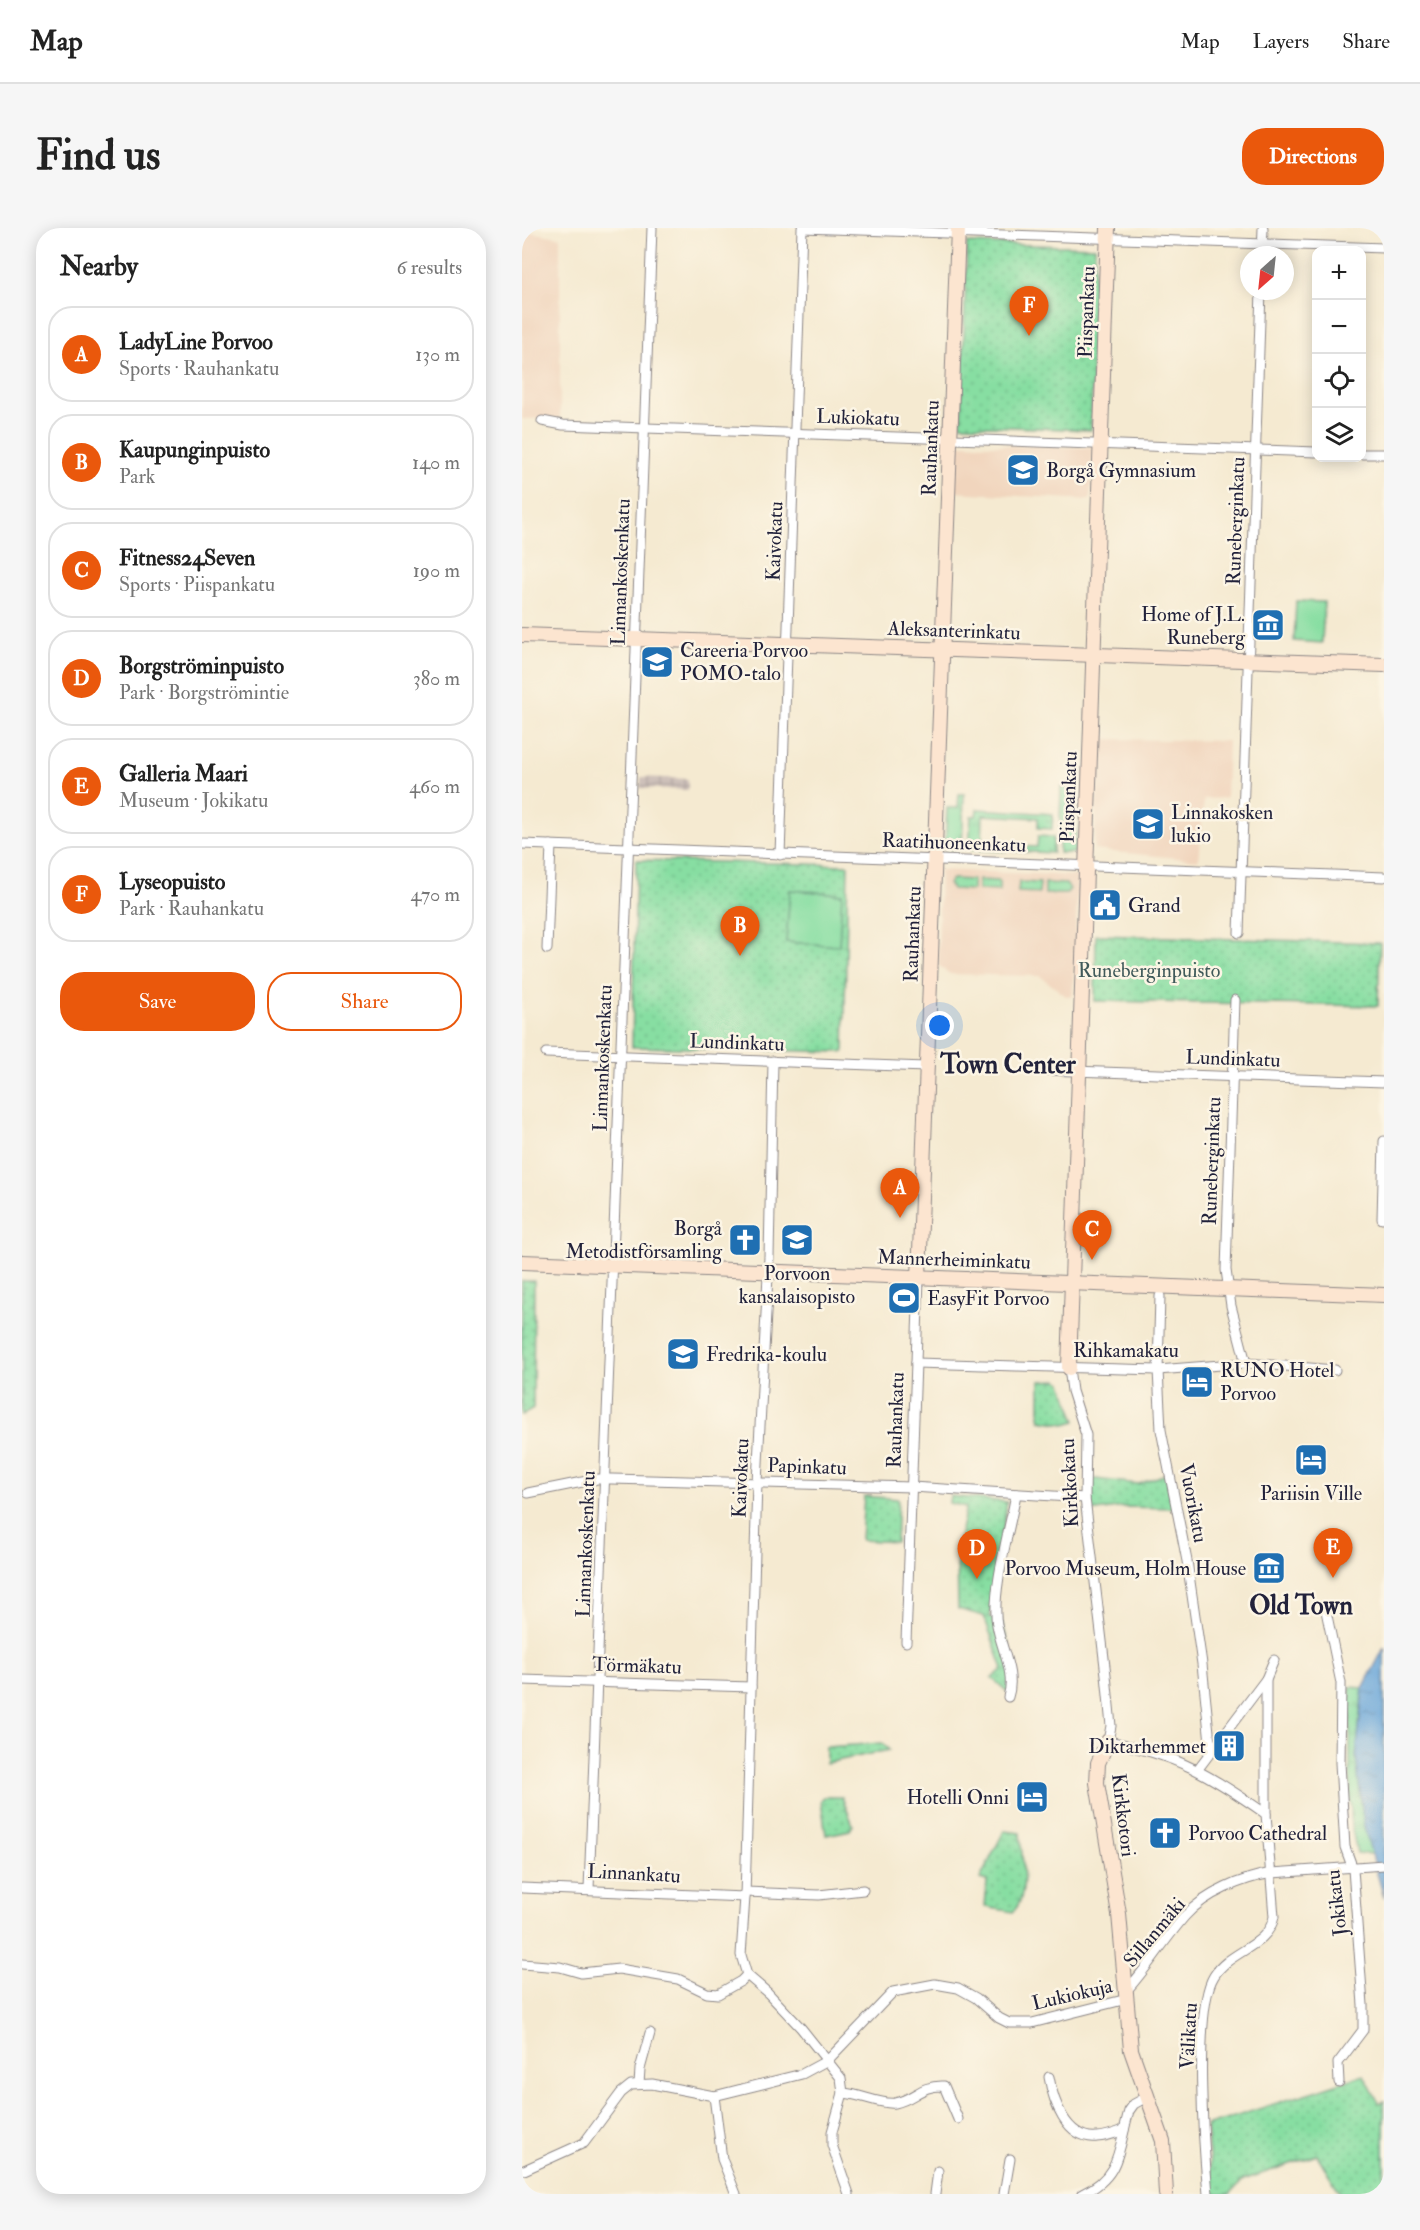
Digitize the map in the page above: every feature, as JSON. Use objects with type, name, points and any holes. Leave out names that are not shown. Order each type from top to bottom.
[{"type":"main road","name":"Rauhankatu","points":[[919,1278],[958,230]]},
{"type":"main road","name":"Piispankatu","points":[[1069,1368],[1108,234]]},
{"type":"main road","name":"Aleksanterinkatu","points":[[522,634],[1384,665]]},
{"type":"main road","name":"Mannerheiminkatu","points":[[522,1262],[919,1278],[1227,1287],[1384,1295]]},
{"type":"main road","name":"Kirkkotori","points":[[1108,1741],[1098,1763],[1097,1783],[1119,1914],[1131,2050],[1162,2141],[1166,2194]]},
{"type":"street","name":"Linnankoskenkatu","points":[[589,1889],[651,228]]},
{"type":"street","points":[[802,228],[1108,234],[1262,244],[1384,248]]},
{"type":"street","name":"Kaivokatu","points":[[780,855],[802,228]]},
{"type":"street","points":[[1262,244],[1263,228]]},
{"type":"street","name":"Runeberginkatu","points":[[1239,933],[1260,300]]},
{"type":"street","name":"Lukiokatu","points":[[542,421],[563,425],[1312,452]]},
{"type":"street","points":[[1366,454],[1384,454]]},
{"type":"street","name":"Raatihuoneenkatu","points":[[522,844],[1384,877]]},
{"type":"street","points":[[547,949],[551,845]]},
{"type":"street","name":"Runeberginkatu","points":[[1227,1287],[1231,1076],[1235,1000]]},
{"type":"street","name":"Lundinkatu","points":[[546,1053],[926,1067]]},
{"type":"street","name":"Kaivokatu","points":[[747,1975],[741,1955],[745,1894],[757,1482],[767,1271],[773,1061]]},
{"type":"street","name":"Lundinkatu","points":[[1045,1070],[1384,1082]]},
{"type":"street","points":[[1382,1219],[1384,1141]]},
{"type":"street","name":"Rauhankatu","points":[[906,1642],[919,1278]]},
{"type":"street","points":[[1227,1287],[1246,1363]]},
{"type":"street","name":"Vuorikatu","points":[[1160,1296],[1158,1370],[1161,1430],[1187,1561],[1202,1664],[1211,1752]]},
{"type":"street","name":"Rihkamakatu","points":[[916,1363],[1158,1370],[1246,1363],[1335,1370]]},
{"type":"street","name":"Kirkkokatu","points":[[1069,1368],[1072,1391],[1086,1435],[1085,1498],[1111,1726],[1108,1741]]},
{"type":"street","name":"Papinkatu","points":[[528,1493],[605,1479],[912,1487],[1085,1498]]},
{"type":"street","points":[[1008,1697],[1011,1681],[997,1624],[997,1601],[1016,1494]]},
{"type":"street","name":"Jokikatu","points":[[1325,1606],[1341,1683],[1342,1803],[1345,1847],[1353,1869],[1363,2030],[1338,2063],[1339,2082]]},
{"type":"street","name":"Välikatu","points":[[1208,2194],[1202,2126],[1204,2013],[1214,1976],[1241,1950],[1265,1937],[1272,1928],[1272,1873],[1266,1814],[1266,1679],[1274,1660]]},
{"type":"street","points":[[1198,1769],[1266,1679]]},
{"type":"street","name":"Törmäkatu","points":[[522,1680],[751,1687]]},
{"type":"street","name":"Kirkkotori","points":[[1108,1741],[1151,1750],[1198,1769],[1266,1814]]},
{"type":"street","name":"Sillanmäki","points":[[1127,1995],[1191,1910],[1227,1888],[1254,1876],[1272,1873],[1379,1866]]},
{"type":"street","name":"Linnankatu","points":[[522,1888],[819,1895],[863,1890]]},
{"type":"street","points":[[522,1964],[560,1967],[581,1973],[619,1969],[678,1979],[707,1993],[718,1994],[747,1975],[768,1993],[828,2060],[841,2078],[843,2094],[832,2132],[832,2145],[849,2194]]},
{"type":"street","name":"Lukiokuja","points":[[828,2060],[893,1992],[935,1984],[958,1988],[976,1998],[999,2019],[1009,2023],[1032,2023],[1127,1995]]},
{"type":"street","points":[[639,2084],[642,2058],[650,2033]]},
{"type":"street","points":[[522,2171],[584,2143],[621,2093],[631,2085],[652,2084],[714,2096],[802,2074],[828,2060]]},
{"type":"street","points":[[1049,2077],[1053,2099],[1070,2127],[1095,2138],[1124,2130]]},
{"type":"street","points":[[843,2094],[859,2095],[888,2103],[902,2101],[927,2086],[944,2086],[958,2119]]},
{"type":"street","points":[[714,2096],[722,2159],[736,2194]]},
{"type":"street","points":[[1082,2194],[1098,2187],[1109,2176],[1117,2161],[1124,2130],[1134,2104],[1147,2097]]},
{"type":"street","points":[[1004,2194],[1010,2159]]},
{"type":"street","points":[[935,2194],[938,2171]]},
{"type":"shaded area","points":[[522,231],[560,237],[560,418],[522,419]]},
{"type":"shaded area","name":"Borgå Gymnasium","points":[[956,444],[1093,448],[1090,500],[953,492]]},
{"type":"shaded area","name":"Linnakosken lukio","points":[[1100,739],[1228,741],[1226,798],[1204,799],[1198,860],[1094,850]]},
{"type":"shaded area","points":[[641,777],[688,779],[688,790],[640,788]]},
{"type":"shaded area","points":[[940,870],[1078,876],[1073,996],[1066,996],[1040,976],[950,974],[938,965]]},
{"type":"green space","points":[[967,243],[1095,247],[1091,430],[961,425]]},
{"type":"green space","points":[[1296,601],[1324,602],[1322,643],[1294,641]]},
{"type":"green space","points":[[1061,787],[1077,787],[1075,853],[1059,853]]},
{"type":"green space","points":[[959,794],[964,794],[962,850],[945,849],[947,808],[958,808]]},
{"type":"green space","points":[[977,809],[1053,814],[1052,829],[1038,828],[1038,818],[983,815],[982,844],[1008,846],[1007,851],[969,850],[971,816],[976,816]]},
{"type":"green space","points":[[1038,836],[1053,837],[1053,853],[1013,851],[1014,846],[1037,847]]},
{"type":"green space","points":[[636,860],[848,865],[844,1052],[632,1047]]},
{"type":"green space","points":[[952,879],[973,880],[973,890],[952,889],[948,884]]},
{"type":"green space","points":[[978,880],[999,881],[999,891],[978,890]]},
{"type":"green space","points":[[1019,882],[1040,883],[1039,893],[1018,892]]},
{"type":"green space","points":[[1045,883],[1066,884],[1070,889],[1066,894],[1045,894]]},
{"type":"green space","points":[[790,890],[842,894],[839,946],[786,942]]},
{"type":"green space","name":"Runeberginpuisto","points":[[1096,935],[1380,943],[1378,1006],[1095,1001]]},
{"type":"green space","points":[[522,1281],[534,1281],[533,1408],[522,1415]]},
{"type":"green space","points":[[1058,1380],[1062,1383],[1076,1421],[1065,1424],[1040,1420],[1040,1381]]},
{"type":"green space","points":[[1166,1474],[1173,1508],[1123,1507],[1091,1512],[1088,1478],[1138,1484]]},
{"type":"green space","points":[[864,1496],[898,1499],[896,1542],[861,1540]]},
{"type":"green space","points":[[950,1496],[1007,1502],[990,1617],[1001,1620],[1010,1648],[1014,1667],[1012,1696],[992,1678],[1003,1669],[984,1616],[958,1609],[957,1549],[966,1507],[949,1503]]},
{"type":"green space","points":[[1350,1687],[1363,1688],[1358,1772],[1363,1813],[1373,1854],[1357,1853],[1352,1829]]},
{"type":"green space","points":[[882,1743],[889,1750],[826,1763],[826,1747]]},
{"type":"green space","points":[[824,1797],[842,1797],[853,1825],[850,1830],[826,1835],[821,1800]]},
{"type":"green space","points":[[1004,1831],[1020,1833],[1023,1885],[1019,1904],[1013,1912],[985,1907],[987,1881],[980,1879]]},
{"type":"green space","points":[[1364,2075],[1379,2103],[1384,2101],[1384,2194],[1341,2194],[1317,2155],[1243,2180],[1230,2194],[1213,2194],[1206,2126]]},
{"type":"water","points":[[1384,1648],[1384,1898],[1364,1827],[1356,1757],[1363,1688]]},
{"type":"place","name":"Lyseopuisto","points":[[1029,336]]},
{"type":"place","name":"Borgå Gymnasium","points":[[1023,470]]},
{"type":"place","name":"Home of J.L. Runeberg","points":[[1268,625]]},
{"type":"place","name":"Careeria Porvoo POMO-talo","points":[[657,662]]},
{"type":"place","name":"Linnakosken lukio","points":[[1148,824]]},
{"type":"place","name":"Grand","points":[[1105,905]]},
{"type":"place","name":"Kaupunginpuisto","points":[[740,956]]},
{"type":"place","name":"LadyLine Porvoo","points":[[900,1218]]},
{"type":"place","name":"Borgå Metodistförsamling","points":[[745,1240]]},
{"type":"place","name":"Porvoon kansalaisopisto","points":[[797,1240]]},
{"type":"place","name":"Fitness24Seven","points":[[1092,1260]]},
{"type":"place","name":"EasyFit Porvoo","points":[[904,1298]]},
{"type":"place","name":"Fredrika-koulu","points":[[683,1354]]},
{"type":"place","name":"RUNO Hotel Porvoo","points":[[1197,1382]]},
{"type":"place","name":"Pariisin Ville","points":[[1311,1460]]},
{"type":"place","name":"Porvoo Museum, Holm House","points":[[1269,1568]]},
{"type":"place","name":"Galleria Maari","points":[[1333,1578]]},
{"type":"place","name":"Borgströminpuisto","points":[[977,1579]]},
{"type":"place","name":"Diktarhemmet","points":[[1229,1746]]},
{"type":"place","name":"Hotelli Onni","points":[[1032,1797]]},
{"type":"place","name":"Porvoo Cathedral","points":[[1165,1833]]},
{"type":"district","name":"Town Center","points":[[1008,1064]]},
{"type":"district","name":"Old Town","points":[[1301,1605]]}]
